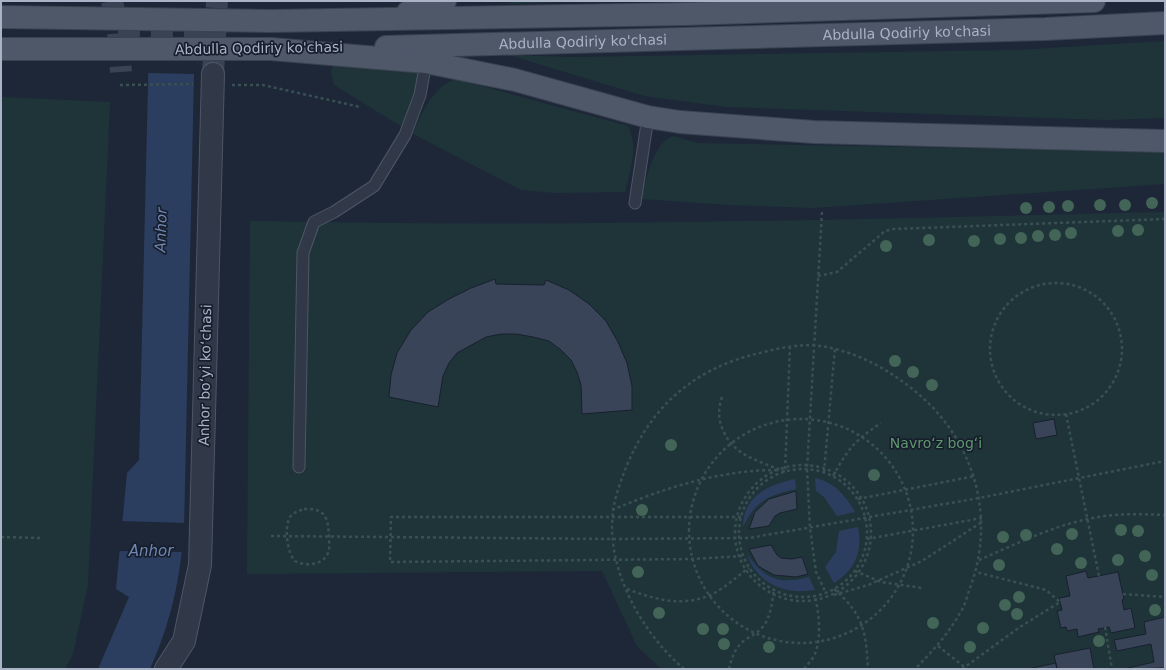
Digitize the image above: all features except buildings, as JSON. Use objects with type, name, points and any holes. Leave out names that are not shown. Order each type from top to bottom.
[{"type":"main road","name":"Abdulla Qodiriy ko'chasi","points":[[1,17],[271,21],[383,20],[685,14],[1094,1]]},
{"type":"main road","points":[[383,20],[441,2]]},
{"type":"main road","name":"Abdulla Qodiriy ko'chasi","points":[[1,49],[270,49],[685,40],[1045,29],[1165,23]]},
{"type":"main road","points":[[270,49],[426,62],[514,80],[648,116],[680,122],[814,132],[1165,141]]},
{"type":"street","name":"Anhor boʻyi koʻchasi","points":[[166,669],[184,641],[200,558],[207,81]]},
{"type":"lane","points":[[299,467],[303,253],[314,222],[334,212],[374,186],[405,136],[420,95],[426,62]]},
{"type":"lane","points":[[634,203],[648,116]]},
{"type":"path","points":[[120,85],[207,81],[263,85],[360,107]]},
{"type":"path","points":[[822,212],[807,469],[810,528],[816,572],[826,593]]},
{"type":"path","points":[[818,276],[837,272],[885,231],[894,229],[1165,219]]},
{"type":"path","points":[[1062,283],[1082,288],[1100,299],[1114,315],[1121,334],[1123,355],[1118,375],[1107,393],[1091,406],[1066,414],[1050,415],[1030,410],[1012,399],[999,384],[991,364],[990,343],[995,323],[1006,306],[1022,292],[1041,284],[1062,283]]},
{"type":"path","points":[[684,669],[667,654],[637,612],[616,560],[612,539],[612,510],[630,458],[642,434],[657,413],[673,396],[692,380],[714,368],[741,357],[790,346],[814,345],[835,348],[872,362],[907,384],[935,410],[956,436],[967,457],[974,476],[982,518],[979,560],[976,572],[961,611],[938,646],[915,669]]},
{"type":"path","points":[[785,472],[790,346]]},
{"type":"path","points":[[824,472],[835,348]]},
{"type":"path","points":[[722,397],[718,407],[720,423],[730,444],[749,458],[785,472]]},
{"type":"path","points":[[1066,414],[1099,576]]},
{"type":"path","points":[[787,420],[809,420],[829,423],[861,437],[882,453],[891,464],[905,490],[913,532],[909,559],[899,585],[878,612],[863,624],[845,634],[818,640],[788,642],[756,633],[735,622],[717,606],[709,596],[697,574],[692,559],[689,538],[689,517],[692,500],[704,474],[720,452],[730,444],[762,426],[787,420]]},
{"type":"path","points":[[833,476],[849,449],[861,437],[881,423]]},
{"type":"path","points":[[271,536],[612,539],[739,538],[866,519],[1165,461]]},
{"type":"path","points":[[827,597],[851,582],[860,571],[866,558],[870,544],[871,530],[864,503],[846,481],[821,468],[793,466],[767,476],[755,485],[746,496],[740,508],[735,529],[737,551],[742,564],[750,576],[760,586],[772,594],[785,599],[799,601],[813,600],[827,597],[868,585],[922,561],[982,522]]},
{"type":"path","points":[[807,469],[824,472],[833,476],[844,484],[858,499],[866,519],[867,539],[865,552],[855,571],[846,581],[826,593],[815,596],[794,596],[774,590],[760,581],[749,568],[743,556],[739,538],[741,517],[747,503],[755,491],[765,482],[785,472],[807,469]]},
{"type":"path","points":[[612,510],[674,486],[702,479],[738,472],[780,470]]},
{"type":"path","points":[[858,499],[974,476]]},
{"type":"path","points":[[311,509],[322,512],[326,517],[328,523],[329,549],[325,558],[319,562],[308,565],[298,563],[291,556],[288,550],[288,537],[288,524],[292,516],[297,511],[311,509]]},
{"type":"path","points":[[979,560],[1039,534],[1088,519],[1126,514],[1165,515]]},
{"type":"path","points":[[741,517],[391,517],[390,562],[692,559],[743,556]]},
{"type":"path","points":[[867,539],[913,532],[982,518]]},
{"type":"path","points":[[1,537],[42,538]]},
{"type":"path","points":[[627,589],[664,601],[686,601],[709,596],[749,568]]},
{"type":"path","points":[[855,571],[881,582],[922,588]]},
{"type":"path","points":[[938,646],[964,668],[1020,626],[1060,602],[1046,590],[976,572]]},
{"type":"path","points":[[834,589],[853,608],[863,624],[868,649],[868,669]]},
{"type":"path","points":[[729,669],[731,658],[738,646],[764,625],[769,614],[774,590]]},
{"type":"path","points":[[1123,594],[1165,597]]},
{"type":"path","points":[[804,669],[814,656],[818,640],[817,607],[815,596]]},
{"type":"path","points":[[1105,628],[1112,669]]},
{"type":"green space","points":[[517,1],[588,1],[507,4]]},
{"type":"green space","points":[[1165,41],[1165,118],[1107,120],[726,107],[644,96],[509,55],[571,57],[1016,50]]},
{"type":"green space","points":[[335,63],[419,71],[420,78],[404,128],[334,85],[331,71]]},
{"type":"green space","points":[[456,79],[628,126],[633,142],[633,150],[631,167],[625,192],[555,193],[521,190],[413,134],[429,101],[441,87]]},
{"type":"green space","points":[[1,97],[110,102],[88,585],[73,654],[65,669],[1,669]]},
{"type":"green space","points":[[674,136],[697,143],[1165,152],[1165,184],[814,208],[729,205],[641,199],[648,172],[656,153],[667,139]]},
{"type":"green space","name":"Navroʻz bogʻi","points":[[1165,212],[1165,669],[661,669],[637,646],[602,571],[247,574],[250,221],[479,224],[708,222]]},
{"type":"water","name":"Anhor","points":[[150,1],[191,1],[194,74],[184,529],[180,566],[169,617],[150,669],[98,669],[129,597],[116,589],[127,473],[139,460]]},
{"type":"water","points":[[815,478],[834,486],[839,490],[848,500],[855,512],[837,516],[824,497],[816,491]]},
{"type":"water","points":[[795,479],[796,489],[764,500],[753,511],[743,527],[747,507],[752,500],[759,494],[775,485]]},
{"type":"water","points":[[858,527],[859,544],[856,560],[847,572],[834,583],[825,567],[836,552],[839,531]]},
{"type":"water","points":[[747,554],[766,574],[781,580],[809,577],[815,590],[793,591],[774,585],[765,580],[758,573]]},
{"type":"pier","points":[[148,1],[193,1],[196,74],[147,73]]},
{"type":"pier","points":[[121,521],[186,523],[184,552],[117,551]]},
{"type":"tunnel","points":[[112,1],[118,31],[121,72]]},
{"type":"tunnel","points":[[213,74],[217,1]]},
{"type":"tunnel","points":[[118,31],[187,34],[214,33]]}]
